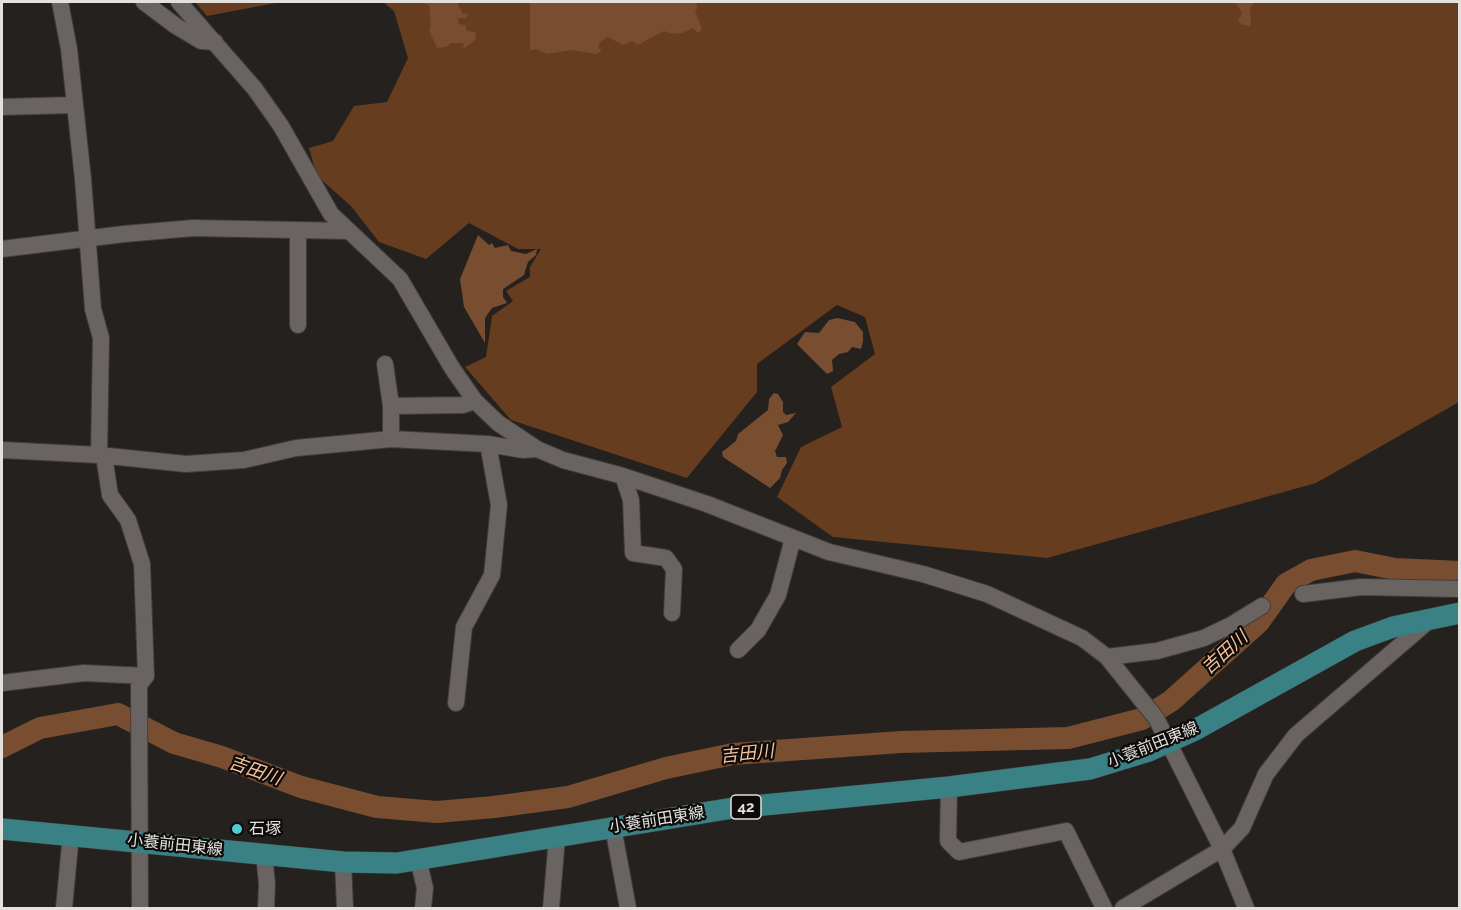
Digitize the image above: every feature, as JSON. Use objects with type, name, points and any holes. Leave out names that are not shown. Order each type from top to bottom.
[{"type":"main road","name":"小蓑前田東線","points":[[2,829],[343,862],[397,863],[733,808],[949,787],[1090,770],[1122,761],[1195,730],[1355,641],[1433,618],[1460,613]]},
{"type":"street","points":[[60,2],[75,105],[93,309],[101,338],[102,455],[110,495],[128,520],[142,564],[146,624],[146,676],[139,685],[140,909]]},
{"type":"street","points":[[144,2],[184,31],[201,40],[216,42]]},
{"type":"street","points":[[179,2],[255,89],[286,134],[319,197],[331,214],[400,279],[452,368],[475,401],[498,423],[537,448],[563,460],[623,476],[829,552],[923,574],[987,594],[1071,633],[1107,657],[1136,689],[1156,718],[1170,741],[1222,849],[1246,909]]},
{"type":"street","points":[[2,107],[75,105]]},
{"type":"street","points":[[2,249],[193,228],[348,231]]},
{"type":"street","points":[[298,230],[298,326]]},
{"type":"street","points":[[385,364],[391,406],[392,440]]},
{"type":"street","points":[[391,406],[463,405],[475,401]]},
{"type":"street","points":[[2,450],[33,454],[102,455],[186,464],[244,460],[296,448],[392,440],[488,444],[523,450],[537,448]]},
{"type":"street","points":[[456,703],[464,627],[492,575],[499,505],[488,444]]},
{"type":"street","points":[[623,476],[632,500],[633,554],[666,558],[674,569],[672,613]]},
{"type":"street","points":[[738,650],[758,630],[778,595],[793,538]]},
{"type":"street","points":[[1303,594],[1362,587],[1460,588]]},
{"type":"street","points":[[1107,657],[1157,651],[1204,638],[1262,606]]},
{"type":"street","points":[[1123,909],[1222,849],[1242,828],[1266,774],[1296,735],[1433,618]]},
{"type":"street","points":[[2,683],[84,673],[146,676]]},
{"type":"street","points":[[949,787],[948,842],[958,852],[1066,831],[1104,909]]},
{"type":"street","points":[[613,827],[628,909]]},
{"type":"street","points":[[64,909],[71,834]]},
{"type":"street","points":[[550,909],[556,838]]},
{"type":"street","points":[[264,854],[267,884],[266,909]]},
{"type":"street","points":[[418,859],[425,888],[423,909]]},
{"type":"street","points":[[343,862],[345,909]]},
{"type":"shaded area","points":[[195,2],[281,2],[207,16]]},
{"type":"shaded area","points":[[383,2],[1459,2],[1459,402],[1316,483],[1047,558],[833,537],[777,497],[801,447],[842,427],[831,387],[875,354],[865,317],[837,305],[757,364],[757,392],[687,478],[511,420],[465,367],[486,357],[492,316],[513,301],[506,291],[530,277],[530,267],[541,249],[518,249],[469,223],[426,259],[379,242],[351,206],[317,176],[309,148],[333,141],[354,106],[387,102],[408,58],[394,11]]},
{"type":"shaded area","points":[[420,2],[457,2],[463,14],[468,14],[466,18],[458,18],[459,24],[465,25],[467,31],[475,32],[476,39],[463,49],[464,43],[451,43],[446,47],[437,48],[429,30],[431,25],[429,5]]},
{"type":"shaded area","points":[[530,2],[695,2],[698,7],[695,12],[702,29],[698,33],[693,28],[682,33],[672,34],[664,31],[638,45],[633,41],[623,45],[608,37],[600,42],[598,48],[602,50],[597,54],[570,50],[548,54],[535,49],[530,51]]},
{"type":"shaded area","points":[[1235,2],[1254,2],[1250,8],[1251,26],[1243,25],[1238,21],[1242,13]]},
{"type":"shaded area","points":[[478,235],[489,245],[492,243],[495,248],[508,245],[511,251],[526,254],[537,249],[536,255],[528,262],[524,275],[503,289],[503,297],[507,303],[492,308],[485,318],[485,343],[464,307],[460,279]]},
{"type":"shaded area","points":[[837,318],[855,322],[863,332],[863,341],[861,349],[852,347],[848,352],[839,354],[832,360],[833,371],[827,374],[797,344],[805,332],[819,333],[829,320]]},
{"type":"shaded area","points":[[774,393],[778,394],[783,402],[783,412],[786,415],[796,413],[788,422],[778,425],[783,435],[775,451],[777,457],[786,457],[787,463],[780,478],[770,488],[723,457],[722,452],[736,441],[738,434],[768,410],[769,399]]},
{"type":"waterway","name":"吉田川","points":[[2,747],[40,728],[118,714],[174,743],[222,757],[301,787],[377,807],[437,812],[494,807],[568,797],[666,768],[733,754],[901,742],[1068,738],[1142,719],[1171,701],[1259,622],[1286,584],[1311,570],[1355,561],[1395,569],[1460,572]]},
{"type":"place","name":"石塚","points":[[237,829]]}]
